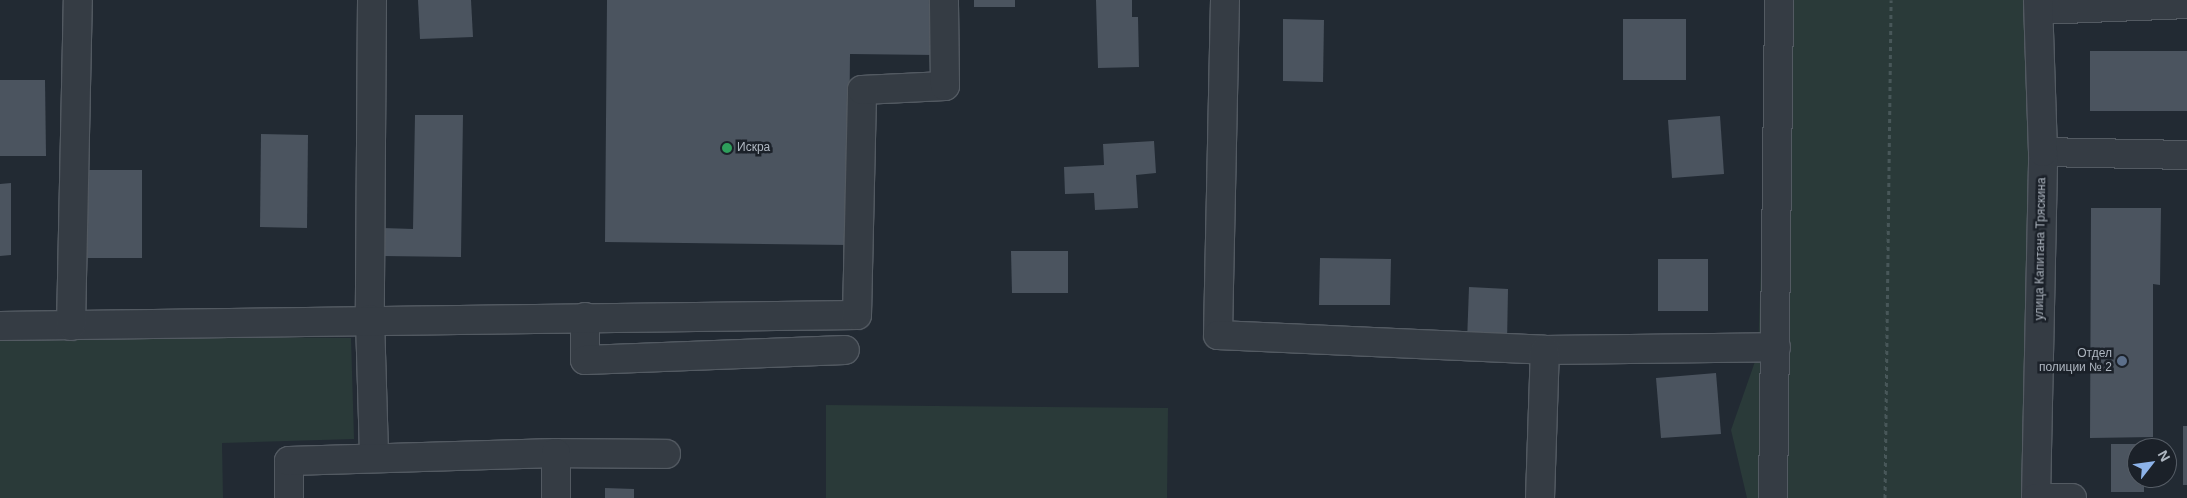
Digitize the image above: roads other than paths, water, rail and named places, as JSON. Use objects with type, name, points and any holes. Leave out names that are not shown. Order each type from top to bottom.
[{"type":"street","points":[[71,326],[78,0]]},
{"type":"street","points":[[372,0],[370,319],[374,457]]},
{"type":"street","points":[[0,326],[370,319],[857,315],[862,90],[945,86],[944,0]]},
{"type":"street","points":[[1225,0],[1218,335],[1545,350],[1776,347]]},
{"type":"street","points":[[1773,498],[1778,0]]},
{"type":"street","points":[[2038,5],[2187,4]]},
{"type":"street","name":"улица Капитана Тряскина","points":[[2036,498],[2043,152],[2038,5]]},
{"type":"street","points":[[2043,152],[2187,154]]},
{"type":"street","points":[[585,317],[585,360],[844,350]]},
{"type":"street","points":[[1540,498],[1545,350]]},
{"type":"street","points":[[556,453],[556,498]]},
{"type":"street","points":[[289,498],[289,461],[556,453],[666,454]]},
{"type":"street","points":[[2036,498],[2072,498]]},
{"type":"place","name":"Искра","points":[[727,148]]},
{"type":"place","name":"Отдел полиции № 2","points":[[2122,361]]}]
